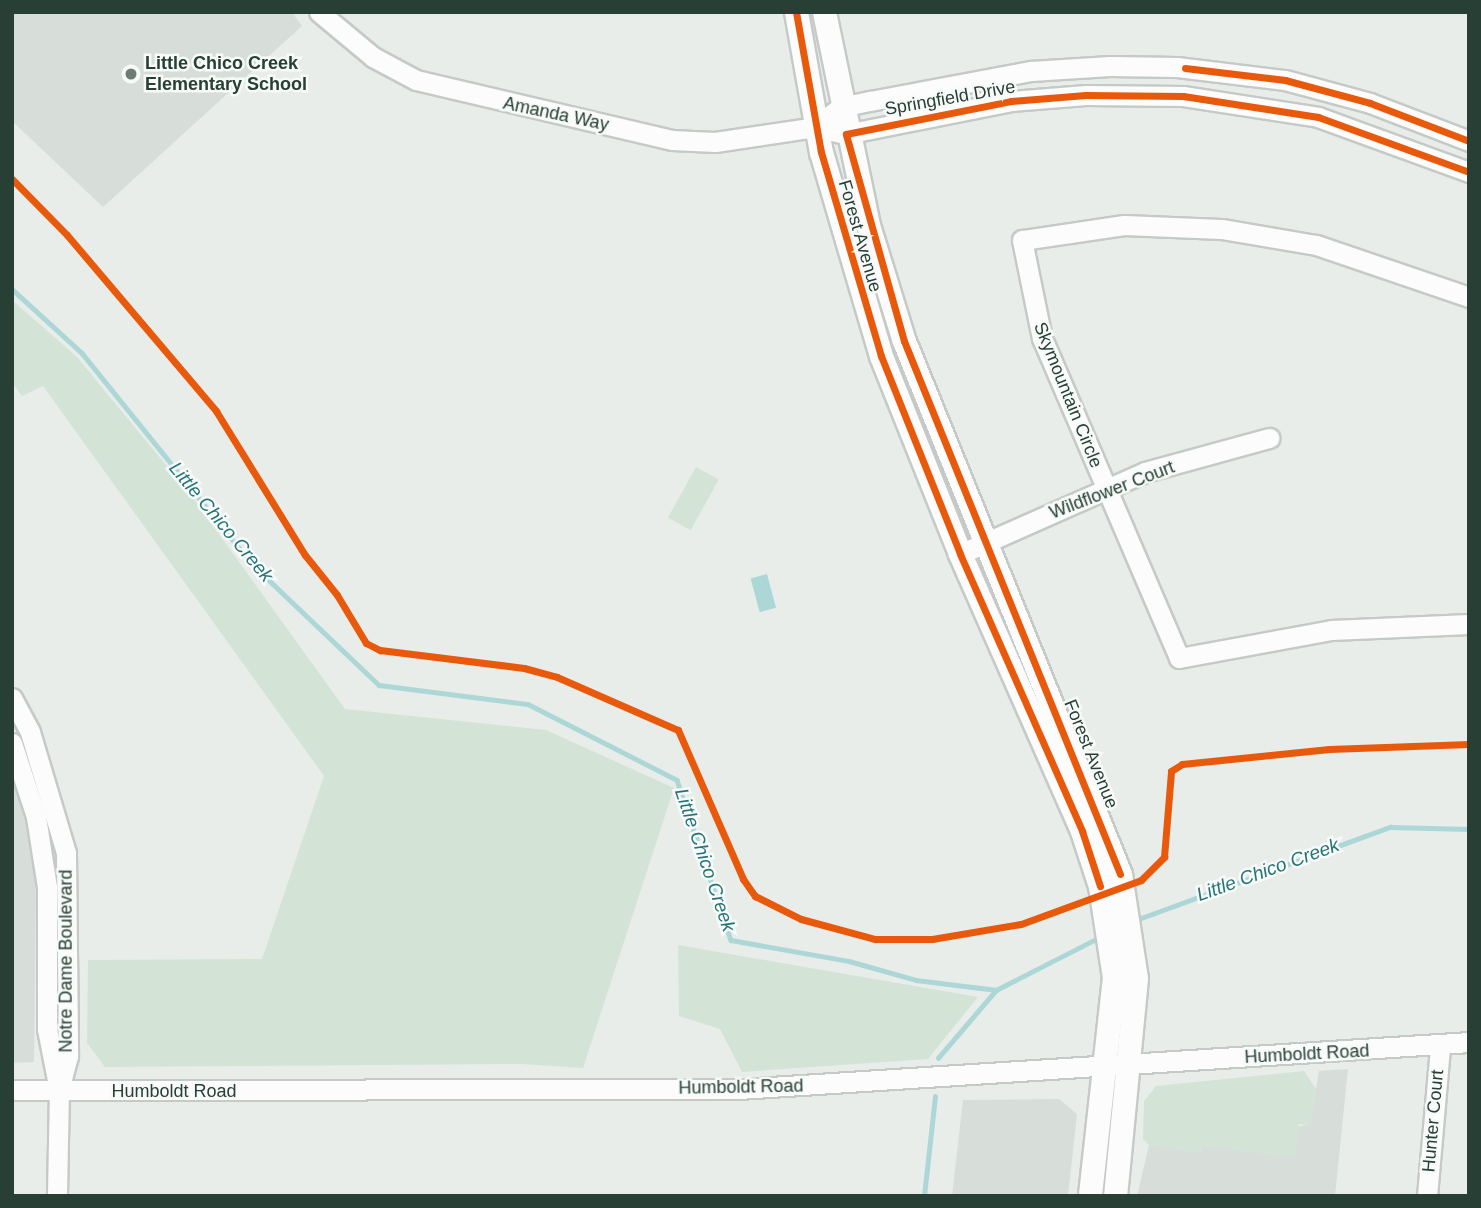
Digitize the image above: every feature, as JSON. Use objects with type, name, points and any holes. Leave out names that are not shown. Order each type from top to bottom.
[{"type":"street","name":"Amanda Way","points":[[319,12],[373,57],[416,80],[497,101],[673,139],[715,142],[815,127]]},
{"type":"street","name":"Forest Avenue","points":[[796,12],[815,127],[860,295],[960,554],[1082,831],[1110,880],[1112,952],[1105,1068],[1090,1196]]},
{"type":"street","name":"Forest Avenue","points":[[824,12],[846,134],[904,341],[986,541],[1133,941],[1130,1066],[1115,1196]]},
{"type":"street","name":"Springfield Drive","points":[[815,127],[841,107],[1031,71],[1110,65],[1177,67],[1285,80],[1370,103],[1469,141]]},
{"type":"street","name":"Springfield Drive","points":[[815,127],[846,134],[1011,102],[1086,94],[1182,96],[1318,117],[1469,172]]},
{"type":"street","name":"Skymountain Circle","points":[[1469,297],[1316,245],[1222,229],[1124,225],[1022,240],[1042,338],[1178,659],[1331,630],[1469,624]]},
{"type":"street","name":"Wildflower Court","points":[[960,554],[1145,472],[1269,438]]},
{"type":"street","name":"Notre Dame Boulevard","points":[[12,698],[30,732],[65,853],[68,1056],[59,1090]]},
{"type":"street","name":"Notre Dame Boulevard","points":[[12,743],[36,817],[47,887],[47,1029],[59,1090]]},
{"type":"street","name":"Humboldt Road","points":[[12,1090],[739,1088],[1105,1068],[1469,1042]]},
{"type":"street","name":"Hunter Court","points":[[1426,1196],[1440,1046]]},
{"type":"street","points":[[57,1196],[59,1090]]},
{"type":"shaded area","name":"Little Chico Creek Elementary School","points":[[12,12],[292,12],[302,26],[103,207],[12,121]]},
{"type":"shaded area","points":[[12,767],[26,781],[36,895],[34,1062],[12,1063]]},
{"type":"shaded area","points":[[1348,1069],[1335,1196],[1137,1196],[1149,1145],[1201,1152],[1202,1146],[1310,1124],[1319,1071]]},
{"type":"shaded area","points":[[1059,1099],[1077,1114],[1068,1196],[952,1196],[963,1100]]},
{"type":"green space","points":[[12,300],[77,357],[193,498],[345,709],[546,730],[674,788],[583,1068],[521,1064],[105,1067],[87,1043],[88,960],[262,959],[324,776],[43,386],[22,396],[12,383]]},
{"type":"green space","points":[[696,467],[719,480],[691,530],[668,518]]},
{"type":"green space","points":[[678,945],[978,997],[928,1059],[742,1072],[720,1029],[679,1016]]},
{"type":"green space","points":[[1304,1071],[1316,1089],[1310,1125],[1299,1124],[1295,1157],[1202,1146],[1201,1153],[1149,1145],[1143,1139],[1144,1101],[1156,1086]]},
{"type":"water","points":[[767,574],[776,608],[760,612],[751,578]]},
{"type":"waterway","name":"Little Chico Creek","points":[[12,289],[82,353],[253,565],[379,685],[528,704],[677,780],[731,940],[849,961],[916,980],[996,990],[1100,937]]},
{"type":"waterway","name":"Little Chico Creek","points":[[1133,921],[1390,827],[1469,829]]},
{"type":"waterway","points":[[938,1058],[996,990]]},
{"type":"waterway","points":[[924,1196],[935,1097]]},
{"type":"cycle path","points":[[796,12],[821,152],[881,356],[960,554],[1082,831],[1100,886]]},
{"type":"cycle path","points":[[1185,68],[1285,80],[1370,103],[1469,141]]},
{"type":"cycle path","points":[[1120,874],[904,341],[846,134],[1011,101],[1086,95],[1183,96],[1318,117],[1469,172]]},
{"type":"cycle path","points":[[12,179],[67,235],[216,411],[305,555],[337,595],[366,643],[380,650],[524,668],[557,677],[678,730],[743,879],[755,896],[801,919],[875,939],[932,939],[1021,924],[1141,880],[1164,857],[1171,771],[1182,764],[1329,749],[1469,744]]},
{"type":"place","name":"Little Chico Creek Elementary School","points":[[131,74]]}]
